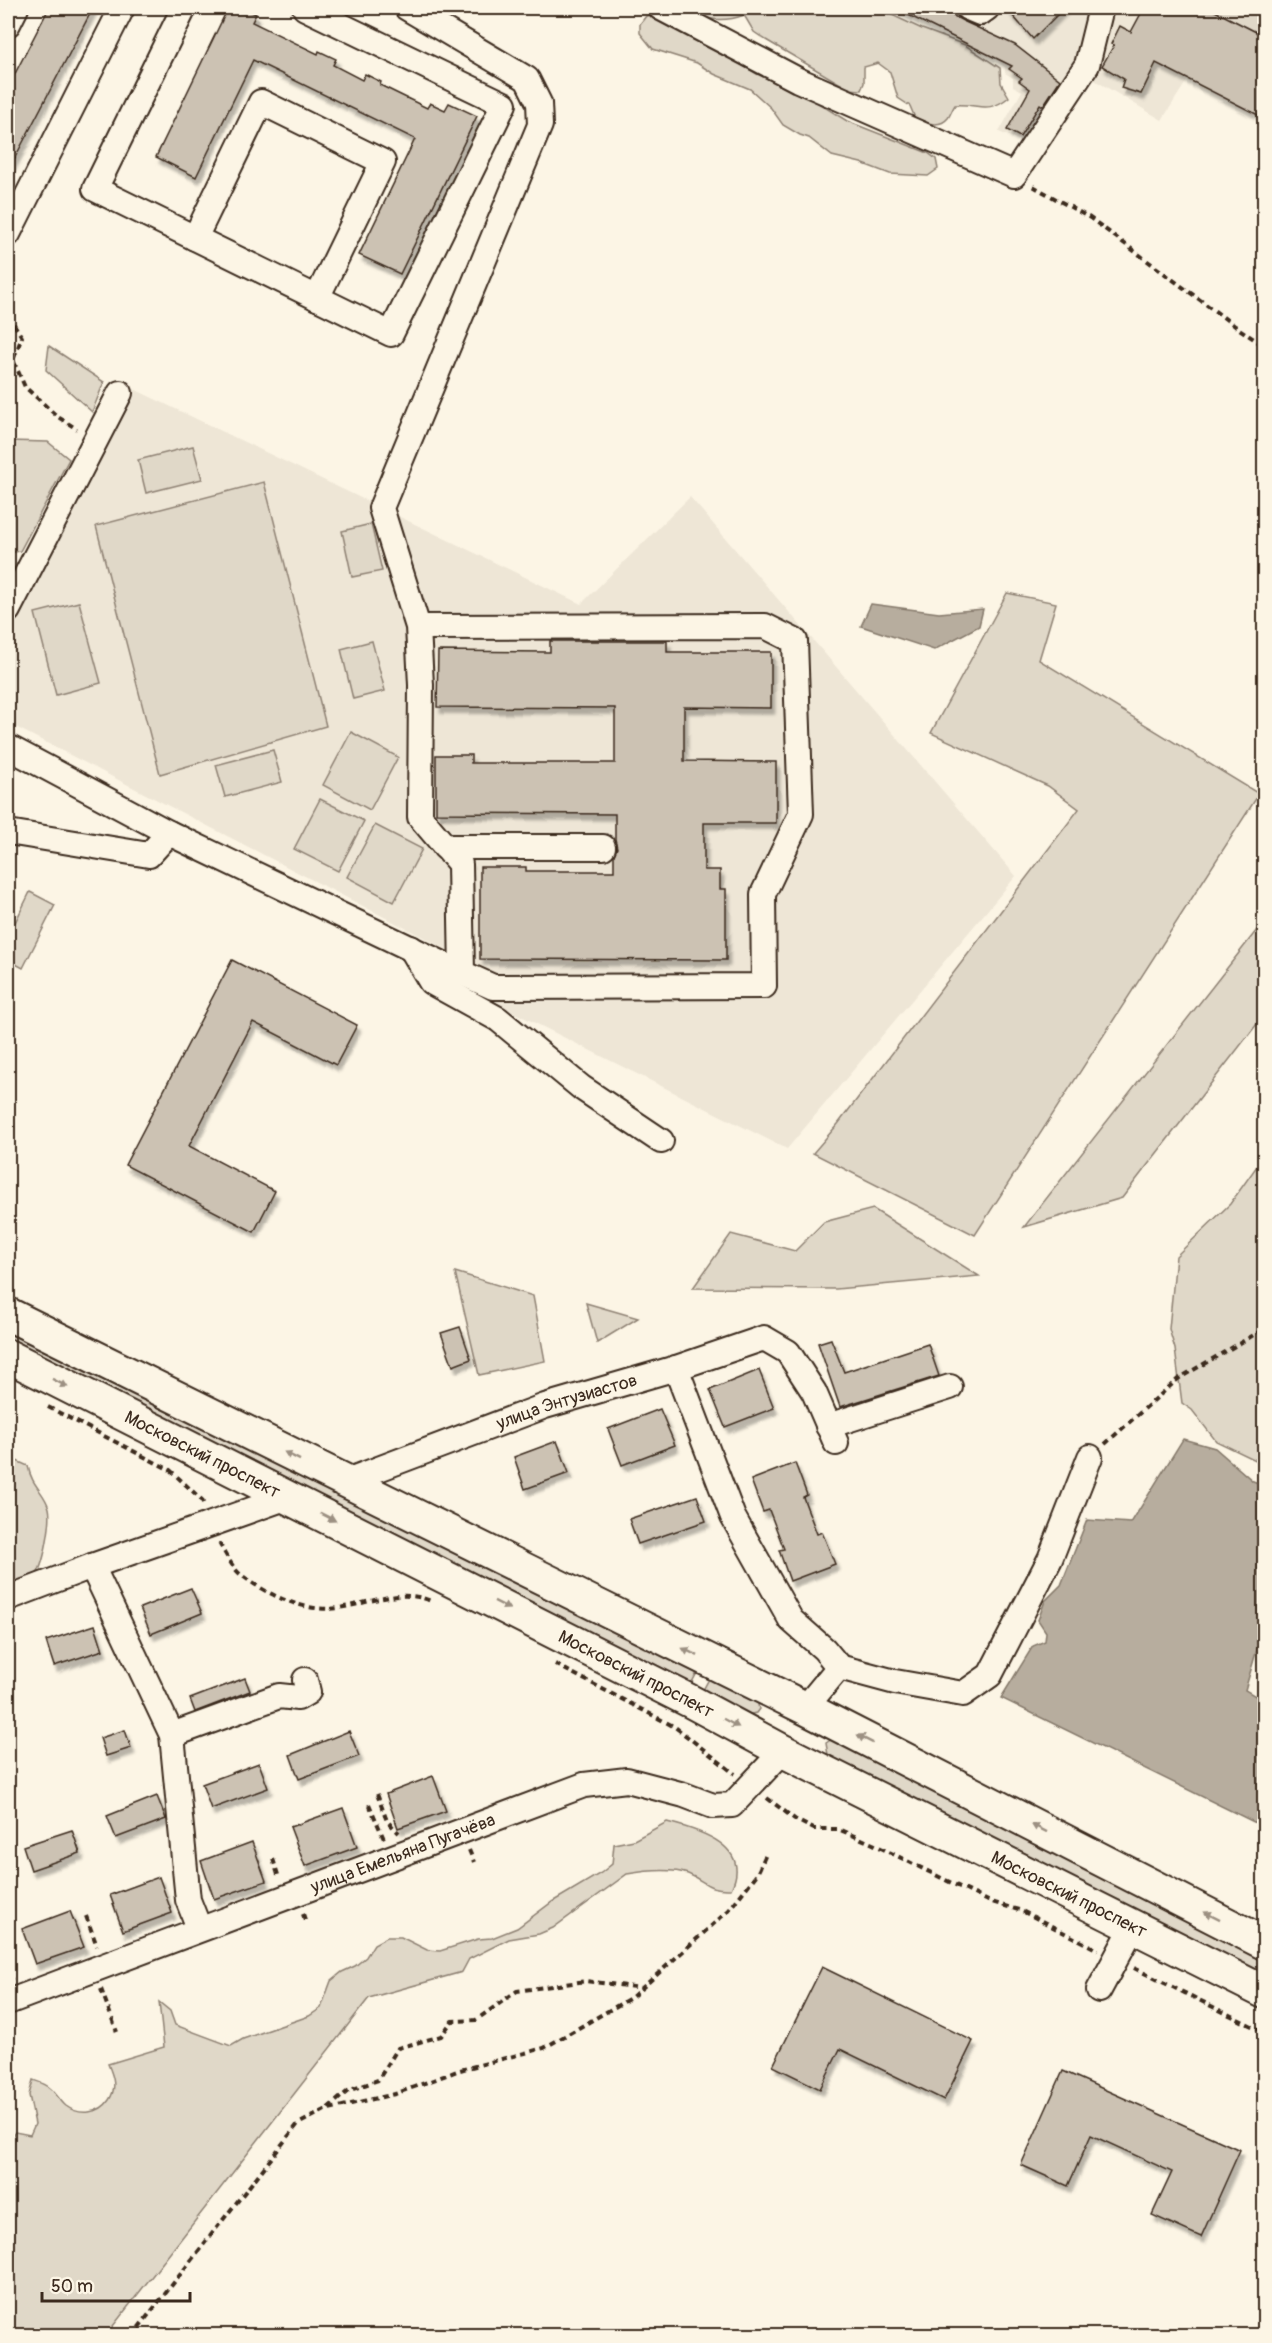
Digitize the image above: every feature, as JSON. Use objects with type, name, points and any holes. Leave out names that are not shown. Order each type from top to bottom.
[{"type":"main road","name":"Московский проспект","points":[[8,1314],[805,1708],[1264,1943]]},
{"type":"main road","name":"Московский проспект","points":[[8,1356],[690,1701],[783,1751],[1264,1992]]},
{"type":"main road","points":[[783,1751],[805,1708]]},
{"type":"street","points":[[8,24],[16,8]]},
{"type":"street","points":[[8,234],[123,8]]},
{"type":"street","points":[[184,8],[95,189],[391,334],[504,104],[305,8]]},
{"type":"street","points":[[407,8],[527,79],[539,103],[540,125],[381,508],[418,627],[421,686],[420,817],[460,864],[462,973]]},
{"type":"street","points":[[661,8],[798,80],[1014,175],[1087,65],[1101,8]]},
{"type":"street","points":[[968,8],[980,14],[987,8]]},
{"type":"street","points":[[195,238],[261,102],[383,162],[316,298]]},
{"type":"street","points":[[8,610],[120,393]]},
{"type":"street","points":[[8,747],[169,834],[493,987],[764,986],[764,894],[801,814],[795,640],[765,626],[418,627]]},
{"type":"street","points":[[8,832],[149,855],[169,834]]},
{"type":"street","points":[[445,847],[603,847]]},
{"type":"street","points":[[411,948],[431,982],[498,1020],[582,1088],[662,1141]]},
{"type":"street","name":"улица Энтузиастов","points":[[344,1482],[545,1406],[676,1368],[764,1338],[789,1352],[814,1392],[832,1434],[950,1387]]},
{"type":"street","points":[[676,1368],[733,1517],[791,1620],[824,1649],[839,1667],[895,1682],[963,1694],[990,1675],[1050,1559],[1090,1456]]},
{"type":"street","points":[[8,1598],[288,1497]]},
{"type":"street","points":[[92,1566],[172,1735],[188,1900],[199,1928]]},
{"type":"street","points":[[805,1708],[839,1667]]},
{"type":"street","points":[[172,1735],[279,1696],[298,1698],[308,1692],[305,1680]]},
{"type":"street","name":"улица Емельяна Пугачёва","points":[[8,2002],[199,1928],[584,1785],[627,1780],[684,1795],[713,1806],[732,1805],[783,1751]]},
{"type":"street","points":[[1099,1990],[1133,1927]]},
{"type":"path","points":[[1014,175],[1090,218],[1264,346]]},
{"type":"path","points":[[8,315],[22,337],[13,360],[25,387],[58,417],[95,441]]},
{"type":"path","points":[[1090,1456],[1178,1379],[1264,1329]]},
{"type":"path","points":[[46,1406],[170,1470],[202,1500],[210,1526],[238,1573],[292,1602],[312,1609],[337,1609],[394,1596],[420,1596],[442,1605]]},
{"type":"path","points":[[548,1660],[675,1727],[805,1824],[814,1828],[838,1829],[987,1901],[1022,1911],[1264,2032]]},
{"type":"path","points":[[377,1794],[402,1854]]},
{"type":"path","points":[[369,1804],[402,1854]]},
{"type":"path","points":[[325,2110],[395,2094],[460,2070],[544,2048],[632,1997],[729,1911],[757,1875],[767,1852]]},
{"type":"path","points":[[87,1916],[107,2009],[117,2032]]},
{"type":"path","points":[[132,2336],[298,2124],[325,2110],[348,2091],[378,2080],[398,2048],[441,2036],[452,2022],[476,2019],[517,1991],[586,1981],[643,1988]]},
{"type":"shaded area","points":[[676,8],[877,8],[922,29],[965,45],[1000,68],[1001,83],[1009,97],[995,106],[955,105],[945,121],[937,124],[928,123],[915,118],[910,106],[898,98],[890,72],[878,63],[864,67],[864,83],[861,90],[849,89],[754,32],[744,15],[718,20]]},
{"type":"shaded area","points":[[894,8],[1209,8],[1264,36],[1264,118],[1188,79],[1162,120],[1079,71],[1028,144],[999,132],[1022,91],[1013,86],[1013,78],[1005,73],[1005,67],[993,56]]},
{"type":"shaded area","points":[[1209,8],[1264,9],[1264,36]]},
{"type":"shaded area","points":[[657,14],[757,74],[807,96],[847,121],[928,153],[936,159],[938,169],[928,176],[890,174],[861,163],[832,156],[809,138],[783,125],[771,108],[750,89],[714,74],[697,63],[653,49],[640,33],[640,24],[646,16]]},
{"type":"shaded area","points":[[49,346],[104,382],[92,412],[46,370]]},
{"type":"shaded area","points":[[134,389],[581,604],[690,497],[1016,876],[787,1149],[437,974],[450,951],[8,723],[8,637]]},
{"type":"shaded area","points":[[8,441],[48,442],[69,459],[20,551],[8,553]]},
{"type":"shaded area","points":[[193,446],[202,479],[146,493],[138,460]]},
{"type":"shaded area","points":[[264,482],[326,726],[160,774],[96,526]]},
{"type":"shaded area","points":[[371,524],[382,571],[352,577],[342,531]]},
{"type":"shaded area","points":[[1007,593],[1056,603],[1039,660],[1259,794],[975,1235],[813,1153],[838,1124],[1079,809],[1048,786],[931,733]]},
{"type":"shaded area","points":[[79,602],[101,683],[56,695],[35,613]]},
{"type":"shaded area","points":[[871,604],[939,613],[983,609],[979,626],[934,650],[861,626]]},
{"type":"shaded area","points":[[372,641],[385,691],[353,699],[341,649]]},
{"type":"shaded area","points":[[351,732],[398,757],[370,810],[323,785]]},
{"type":"shaded area","points":[[273,750],[282,782],[225,797],[216,765]]},
{"type":"shaded area","points":[[320,799],[364,821],[338,871],[294,849]]},
{"type":"shaded area","points":[[375,825],[422,849],[394,902],[347,877]]},
{"type":"shaded area","points":[[30,892],[55,905],[23,968],[8,960],[8,937]]},
{"type":"shaded area","points":[[1264,921],[1264,1015],[1122,1198],[1024,1227]]},
{"type":"shaded area","points":[[1264,1156],[1264,1464],[1216,1441],[1192,1410],[1182,1403],[1175,1349],[1169,1329],[1176,1256],[1230,1204]]},
{"type":"shaded area","points":[[873,1209],[979,1276],[836,1289],[693,1288],[731,1234],[795,1251],[824,1222]]},
{"type":"shaded area","points":[[455,1272],[533,1296],[545,1361],[479,1375]]},
{"type":"shaded area","points":[[586,1303],[638,1318],[597,1343]]},
{"type":"shaded area","points":[[8,1326],[698,1671],[691,1684],[8,1343]]},
{"type":"shaded area","points":[[1183,1439],[1215,1448],[1253,1481],[1264,1485],[1264,1641],[1260,1639],[1245,1690],[1264,1701],[1264,1827],[1001,1698],[1033,1646],[1045,1641],[1046,1632],[1038,1620],[1045,1601],[1061,1585],[1087,1520],[1131,1523]]},
{"type":"shaded area","points":[[8,1457],[28,1466],[32,1479],[47,1502],[50,1514],[46,1544],[35,1576],[8,1583]]},
{"type":"shaded area","points":[[710,1677],[757,1700],[759,1709],[756,1713],[747,1715],[702,1692]]},
{"type":"shaded area","points":[[835,1737],[1264,1953],[1264,1975],[828,1755],[826,1743]]},
{"type":"shaded area","points":[[667,1822],[707,1835],[729,1851],[735,1862],[736,1874],[731,1889],[712,1887],[688,1874],[673,1871],[627,1874],[553,1928],[539,1934],[509,1939],[469,1959],[462,1972],[369,1998],[106,2335],[8,2335],[8,2142],[15,2132],[30,2135],[35,2124],[29,2095],[33,2080],[48,2087],[71,2109],[83,2112],[95,2111],[105,2105],[113,2091],[113,2078],[108,2064],[164,2047],[159,2002],[170,2011],[175,2025],[231,2046],[243,2039],[309,2016],[321,2008],[331,1981],[342,1972],[355,1966],[366,1957],[374,1944],[387,1937],[401,1937],[427,1950],[440,1951],[478,1939],[492,1938],[517,1928],[552,1902],[612,1864],[614,1844],[634,1840]]},
{"type":"building","points":[[49,8],[93,8],[8,171],[8,87]]},
{"type":"building","points":[[228,8],[243,8],[256,14],[252,22],[318,54],[319,51],[336,59],[333,65],[362,80],[365,74],[381,82],[380,85],[427,108],[430,103],[445,110],[449,103],[477,116],[400,274],[359,255],[415,139],[253,60],[196,177],[156,157]]},
{"type":"building","points":[[894,8],[939,8],[1015,45],[1060,80],[1043,106],[1040,104],[1020,137],[1007,130],[1030,89],[1019,81],[1022,78],[1009,69],[1012,66]]},
{"type":"building","points":[[1006,8],[1064,8],[1033,39]]},
{"type":"building","points":[[1144,8],[1209,8],[1264,36],[1264,118],[1156,63],[1141,94],[1121,88],[1124,79],[1102,66],[1114,45],[1111,44],[1120,26],[1131,32]]},
{"type":"building","points":[[550,641],[667,641],[667,652],[771,652],[771,708],[684,707],[684,761],[776,762],[776,823],[704,823],[704,870],[720,870],[720,889],[726,889],[726,960],[480,959],[480,867],[526,867],[526,871],[614,871],[614,855],[617,848],[615,814],[436,813],[436,755],[471,755],[471,763],[615,763],[615,708],[437,707],[438,651],[550,652]]},
{"type":"building","points":[[232,960],[357,1025],[336,1065],[253,1022],[189,1146],[275,1191],[254,1232],[125,1165]]},
{"type":"building","points":[[460,1327],[471,1359],[453,1366],[441,1333]]},
{"type":"building","points":[[831,1339],[844,1372],[928,1344],[939,1376],[840,1407],[818,1343]]},
{"type":"building","points":[[759,1370],[774,1408],[725,1427],[710,1390]]},
{"type":"building","points":[[660,1409],[675,1445],[622,1465],[608,1429]]},
{"type":"building","points":[[557,1441],[569,1473],[525,1489],[514,1457]]},
{"type":"building","points":[[795,1463],[807,1495],[803,1497],[817,1534],[822,1532],[835,1564],[790,1581],[779,1550],[784,1549],[769,1510],[763,1512],[751,1480]]},
{"type":"building","points":[[697,1496],[706,1521],[638,1544],[629,1519]]},
{"type":"building","points":[[191,1588],[202,1613],[151,1634],[140,1608]]},
{"type":"building","points":[[95,1625],[103,1650],[54,1666],[46,1641]]},
{"type":"building","points":[[245,1678],[250,1691],[195,1712],[190,1699]]},
{"type":"building","points":[[125,1730],[131,1748],[106,1756],[100,1738]]},
{"type":"building","points":[[349,1731],[359,1756],[299,1779],[290,1755]]},
{"type":"building","points":[[259,1763],[268,1788],[211,1809],[202,1784]]},
{"type":"building","points":[[433,1776],[446,1811],[398,1828],[386,1794]]},
{"type":"building","points":[[157,1796],[166,1819],[116,1838],[107,1816]]},
{"type":"building","points":[[343,1808],[357,1847],[305,1866],[290,1827]]},
{"type":"building","points":[[72,1830],[80,1853],[31,1870],[23,1846]]},
{"type":"building","points":[[252,1842],[266,1881],[214,1899],[201,1861]]},
{"type":"building","points":[[159,1877],[172,1913],[123,1931],[110,1895]]},
{"type":"building","points":[[70,1911],[84,1947],[35,1964],[22,1929]]},
{"type":"building","points":[[822,1967],[973,2041],[944,2100],[840,2049],[820,2089],[773,2066]]},
{"type":"building","points":[[1063,2071],[1240,2150],[1201,2237],[1152,2215],[1172,2172],[1091,2135],[1068,2186],[1021,2165]]}]
